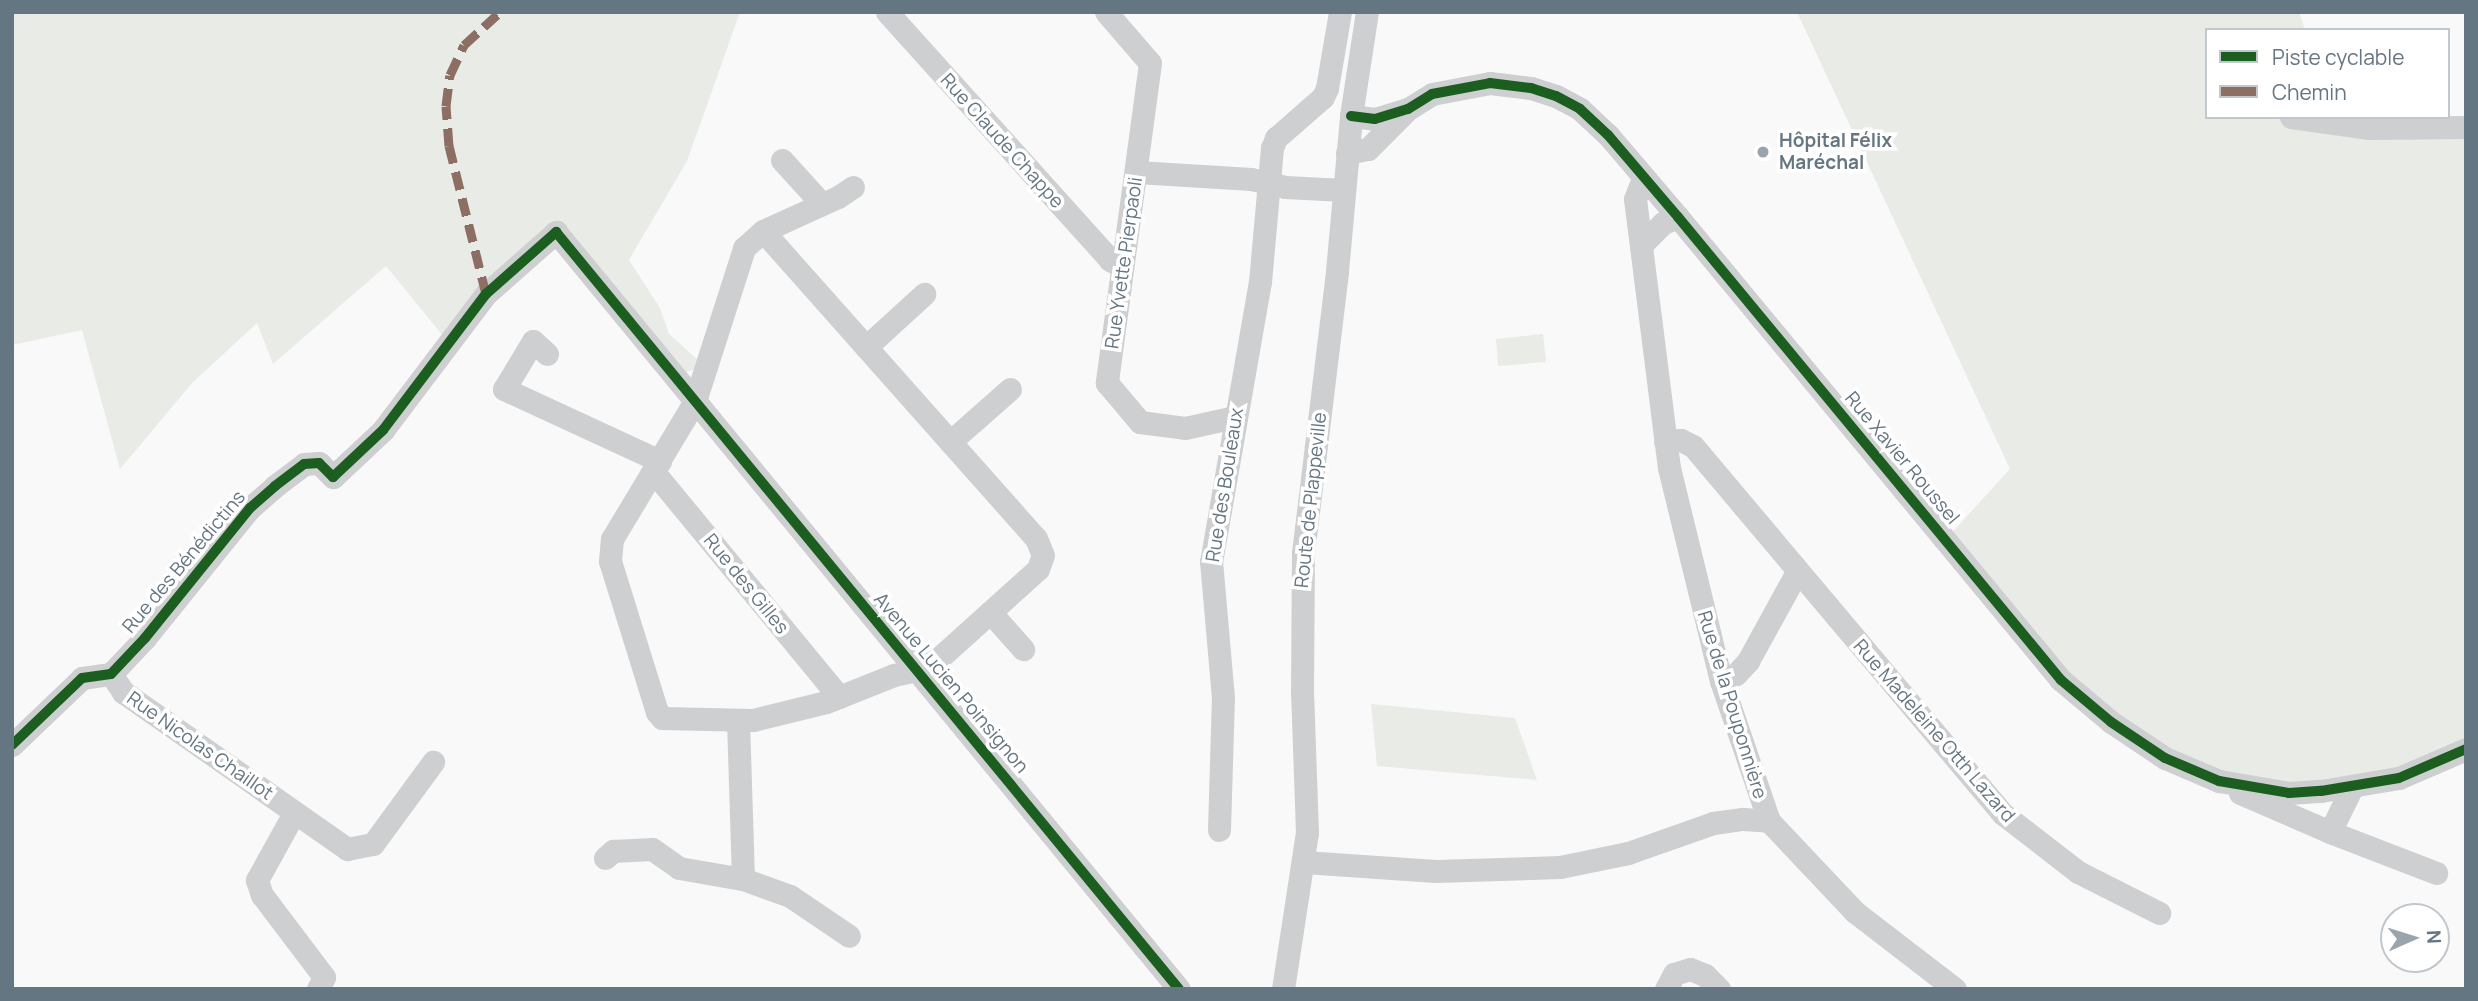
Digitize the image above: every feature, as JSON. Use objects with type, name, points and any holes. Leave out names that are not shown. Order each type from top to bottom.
[{"type":"street","name":"Rue Claude Chappe","points":[[887,12],[1101,250],[1121,266]]},
{"type":"street","name":"Rue Yvette Pierpaoli","points":[[1106,12],[1150,63],[1107,383],[1140,422],[1185,428],[1235,416]]},
{"type":"street","name":"Rue des Bouleaux","points":[[1219,830],[1223,698],[1211,562],[1260,282],[1276,138],[1322,97],[1327,88],[1340,12]]},
{"type":"street","name":"Route de Plappeville","points":[[1283,989],[1304,862],[1307,803],[1302,692],[1303,553],[1338,271],[1351,116],[1367,12]]},
{"type":"street","name":"Rue Xavier Roussel","points":[[1347,153],[1368,149],[1408,109],[1432,94],[1460,86],[1490,83],[1545,92],[1580,109],[1608,135],[1678,217],[2061,680],[2111,722],[2165,758],[2219,781],[2289,793],[2352,787],[2399,778],[2466,749]]},
{"type":"street","name":"Rue Xavier Roussel","points":[[1351,116],[1375,119],[1408,109]]},
{"type":"street","points":[[2322,119],[2397,128],[2466,127]]},
{"type":"street","points":[[782,160],[822,204]]},
{"type":"street","points":[[1137,172],[1344,190]]},
{"type":"street","name":"Rue de la Pouponnière","points":[[1304,862],[1436,871],[1560,867],[1628,853],[1713,823],[1743,819],[1769,821],[1721,681],[1669,468],[1635,199],[1643,178]]},
{"type":"street","points":[[763,231],[1036,538],[1043,555],[1038,569],[938,659],[917,670],[894,675],[839,697],[753,720],[662,718],[657,712],[610,561],[612,540],[695,401],[744,248],[763,231],[853,187]]},
{"type":"street","points":[[1641,246],[1663,223],[1678,217]]},
{"type":"street","name":"Avenue Lucien Poinsignon","points":[[486,294],[556,232],[1179,989]]},
{"type":"street","name":"Rue des Bénédictins","points":[[111,674],[145,638],[250,508],[304,464],[319,463],[332,477],[383,430],[486,294]]},
{"type":"street","points":[[866,347],[924,295]]},
{"type":"street","points":[[547,354],[533,341],[504,389],[657,466]]},
{"type":"street","points":[[950,442],[1010,389]]},
{"type":"street","name":"Rue Madeleine Otth Lazard","points":[[1665,440],[1681,440],[1693,446],[2003,814],[2078,872],[2159,913]]},
{"type":"street","points":[[1669,468],[1707,464]]},
{"type":"street","name":"Rue des Gilles","points":[[657,466],[839,697]]},
{"type":"street","points":[[1721,681],[1736,674],[1748,660],[1797,572]]},
{"type":"street","points":[[990,612],[1023,649]]},
{"type":"street","points":[[12,745],[82,678],[111,674]]},
{"type":"street","name":"Rue Nicolas Chaillot","points":[[111,674],[123,692],[348,849],[373,844],[433,762]]},
{"type":"street","points":[[738,720],[743,879]]},
{"type":"street","points":[[2219,781],[2255,801],[2437,873]]},
{"type":"street","points":[[2330,832],[2352,787]]},
{"type":"street","name":"Rue Nicolas Chaillot","points":[[294,813],[257,880],[262,895],[321,983]]},
{"type":"street","points":[[1769,821],[1855,912],[1955,989]]},
{"type":"street","points":[[605,858],[613,851],[652,849],[679,868],[743,879],[790,896],[849,936]]},
{"type":"street","points":[[1666,989],[1674,974],[1690,969],[1705,975],[1718,989]]},
{"type":"shaded area","points":[[12,12],[740,12],[687,161],[629,260],[660,308],[669,334],[698,360],[696,369],[686,372],[668,368],[556,232],[444,337],[386,266],[273,364],[257,323],[192,383],[120,469],[82,330],[12,345]]},
{"type":"shaded area","points":[[1797,12],[2299,12],[2304,28],[2205,28],[2205,119],[2371,119],[2466,125],[2466,749],[2352,787],[2219,781],[2087,704],[1946,539],[2010,469]]},
{"type":"shaded area","points":[[1543,334],[1546,362],[1498,366],[1496,339]]},
{"type":"shaded area","points":[[1371,704],[1515,718],[1537,780],[1377,766]]},
{"type":"marked path","points":[[486,294],[449,146],[446,106],[450,75],[464,45],[500,12]]},
{"type":"cycle path","points":[[1351,116],[1375,119],[1408,109],[1432,94],[1490,83],[1531,88],[1556,96],[1580,109],[1608,135],[1678,217],[2061,680],[2111,722],[2165,758],[2219,781],[2289,793],[2321,791],[2399,778],[2466,749]]},
{"type":"cycle path","points":[[12,745],[82,678],[111,674],[145,638],[250,508],[275,486],[304,464],[319,463],[333,477],[383,430],[486,294],[556,232],[1179,989]]},
{"type":"place","name":"Hôpital Félix Maréchal","points":[[1763,152]]}]
